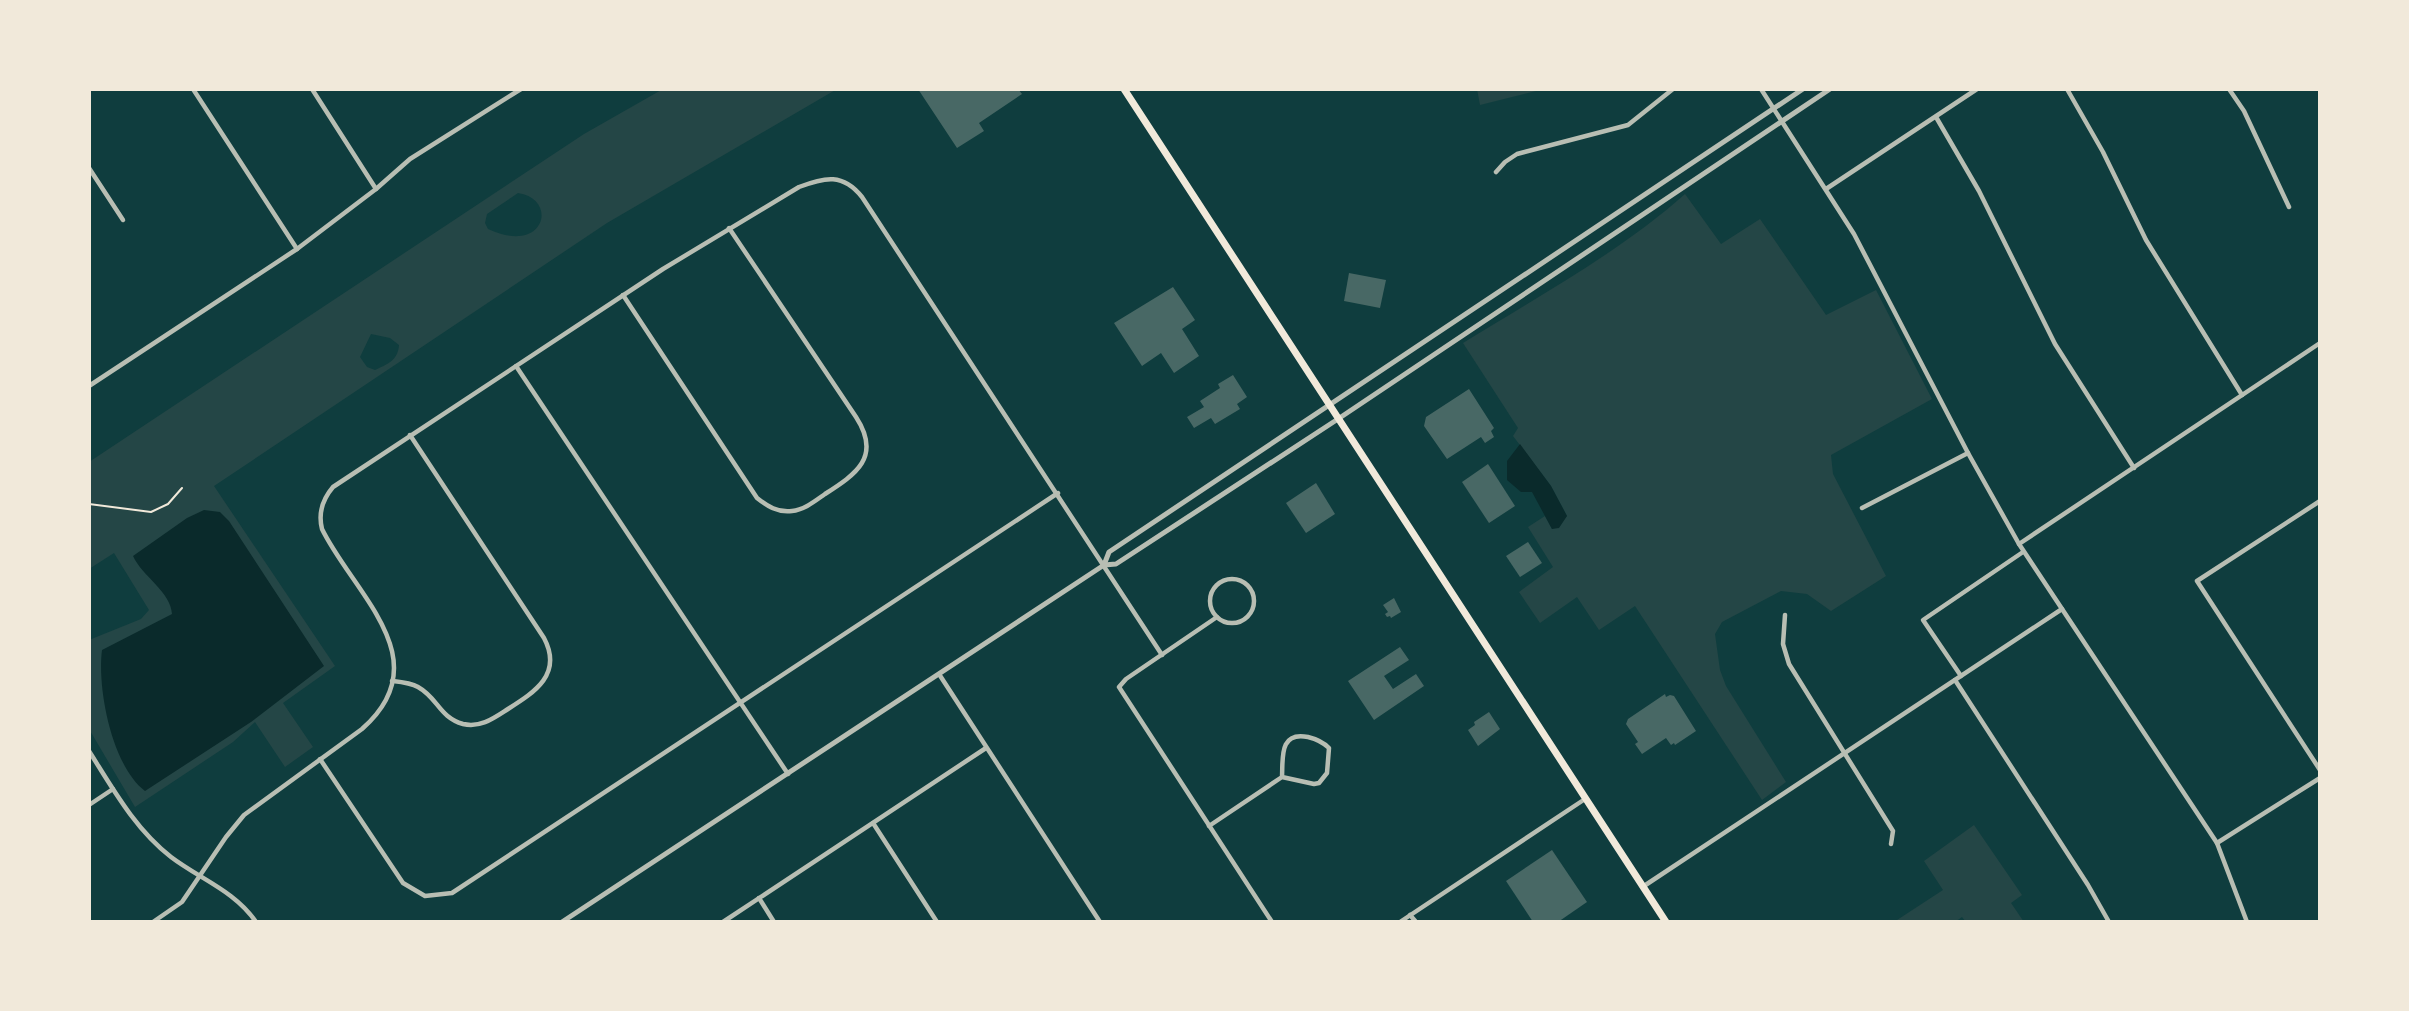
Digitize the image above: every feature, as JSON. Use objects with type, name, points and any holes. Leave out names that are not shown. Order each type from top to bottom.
[{"type":"main road","points":[[1124,89],[1666,922]]},
{"type":"street","points":[[193,89],[297,249]]},
{"type":"street","points":[[312,89],[376,189]]},
{"type":"street","points":[[89,386],[297,249],[376,189],[410,159],[521,89]]},
{"type":"street","points":[[1496,172],[1517,154],[1628,125],[1673,89]]},
{"type":"street","points":[[1761,89],[1826,189],[1872,268],[2018,544],[2217,843],[2247,922]]},
{"type":"street","points":[[1104,565],[1109,552],[1803,89]]},
{"type":"street","points":[[562,922],[1104,565],[1116,564],[1338,419],[1830,89]]},
{"type":"street","points":[[1826,189],[1977,89]]},
{"type":"street","points":[[2067,89],[2103,152],[2146,240],[2242,395]]},
{"type":"street","points":[[2229,89],[2244,111],[2288,207]]},
{"type":"street","points":[[1936,117],[1979,191],[2056,344],[2134,468]]},
{"type":"street","points":[[89,168],[123,220]]},
{"type":"street","points":[[153,922],[182,902],[244,815],[370,721],[383,704],[392,681],[392,648],[387,631],[322,529],[321,512],[333,487],[623,295],[799,187],[824,178],[846,182],[855,187],[1162,655]]},
{"type":"street","points":[[623,295],[757,498],[765,505],[783,511],[792,512],[807,506],[858,472],[865,454],[865,434],[729,229]]},
{"type":"street","points":[[2018,544],[2320,343]]},
{"type":"street","points":[[516,366],[788,774]]},
{"type":"street","points":[[392,681],[419,687],[447,717],[475,725],[487,722],[534,693],[541,685],[549,666],[549,650],[544,638],[410,435]]},
{"type":"street","points":[[1862,508],[1968,453]]},
{"type":"street","points":[[320,759],[403,883],[425,895],[445,895],[458,890],[1058,493]]},
{"type":"street","points":[[2320,501],[2197,581],[2320,770]]},
{"type":"street","points":[[1961,676],[1923,620],[2023,552]]},
{"type":"street","points":[[1229,579],[1248,586],[1252,592],[1254,607],[1245,620],[1230,623],[1217,617],[1210,598],[1217,586],[1229,579]]},
{"type":"street","points":[[1643,887],[2062,610]]},
{"type":"street","points":[[1785,615],[1783,644],[1789,664],[1893,831],[1891,844]]},
{"type":"street","points":[[1217,617],[1126,679],[1119,687],[1272,922]]},
{"type":"street","points":[[939,674],[1100,922]]},
{"type":"street","points":[[1955,680],[2109,922]]},
{"type":"street","points":[[1209,826],[1282,777],[1319,783],[1327,772],[1328,748],[1311,738],[1292,738],[1283,750],[1282,777]]},
{"type":"street","points":[[723,922],[986,748]]},
{"type":"street","points":[[89,751],[147,835],[171,857],[235,899],[256,922]]},
{"type":"street","points":[[2217,843],[2320,778]]},
{"type":"street","points":[[89,804],[113,789]]},
{"type":"street","points":[[1400,922],[1585,799]]},
{"type":"street","points":[[873,823],[937,922]]},
{"type":"street","points":[[759,898],[775,922]]},
{"type":"street","points":[[1410,915],[1416,922]]},
{"type":"path","points":[[89,504],[151,512],[168,504],[182,488]]},
{"type":"shaded area","points":[[663,89],[837,89],[607,223],[214,486],[335,666],[283,703],[313,747],[285,767],[255,722],[233,742],[135,807],[89,729],[89,640],[141,619],[149,610],[114,553],[89,569],[89,462],[584,134]],"holes":[[[518,193],[531,197],[539,205],[542,214],[540,223],[533,231],[522,236],[488,229],[485,223],[487,214]],[[371,334],[390,338],[399,345],[394,358],[375,370],[367,367],[360,357]]]},
{"type":"shaded area","points":[[1477,89],[1544,89],[1480,105]]},
{"type":"shaded area","points":[[1685,194],[1721,244],[1760,219],[1826,315],[1876,290],[1932,399],[1831,455],[1833,474],[1886,576],[1831,611],[1807,594],[1781,591],[1722,622],[1715,634],[1720,670],[1726,686],[1786,782],[1762,800],[1635,606],[1599,630],[1577,597],[1540,623],[1519,592],[1553,567],[1528,527],[1545,516],[1552,529],[1567,516],[1551,486],[1513,436],[1518,428],[1463,343],[1606,255]]},
{"type":"shaded area","points":[[1520,444],[1551,486],[1567,516],[1559,528],[1552,529],[1532,492],[1521,492],[1507,480],[1507,461]]},
{"type":"shaded area","points":[[204,510],[220,512],[229,521],[324,666],[251,722],[145,791],[133,779],[124,764],[109,726],[102,685],[102,650],[172,614],[167,598],[133,556],[187,518]]},
{"type":"shaded area","points":[[1974,825],[2022,895],[2011,903],[2024,922],[1966,922],[1962,917],[1955,922],[1894,922],[1943,890],[1924,861]]},
{"type":"building","points":[[918,89],[1018,89],[1022,94],[979,123],[984,131],[957,148]]},
{"type":"building","points":[[1349,273],[1386,280],[1380,308],[1344,301]]},
{"type":"building","points":[[1173,287],[1195,320],[1182,329],[1199,356],[1174,373],[1161,353],[1142,366],[1114,323]]},
{"type":"building","points":[[1233,375],[1247,397],[1237,404],[1240,409],[1215,424],[1211,418],[1194,428],[1187,417],[1204,407],[1200,401],[1220,388],[1218,384]]},
{"type":"building","points":[[1469,389],[1494,428],[1491,431],[1494,437],[1485,443],[1481,437],[1447,459],[1424,426],[1426,417]]},
{"type":"building","points":[[1488,464],[1515,506],[1489,523],[1462,482]]},
{"type":"building","points":[[1316,483],[1335,514],[1306,533],[1286,503]]},
{"type":"building","points":[[1528,542],[1542,563],[1520,577],[1506,556]]},
{"type":"building","points":[[1394,598],[1401,612],[1391,618],[1387,617],[1385,614],[1388,612],[1383,605]]},
{"type":"building","points":[[1400,647],[1409,660],[1384,676],[1393,689],[1416,674],[1424,686],[1374,720],[1348,681]]},
{"type":"building","points":[[1665,694],[1666,697],[1674,696],[1696,731],[1675,745],[1671,745],[1666,738],[1642,754],[1635,744],[1638,742],[1626,724],[1628,719]]},
{"type":"building","points":[[1489,712],[1500,729],[1478,746],[1468,730],[1475,725],[1474,722]]},
{"type":"building","points":[[1552,850],[1587,902],[1558,922],[1533,922],[1506,881]]}]
